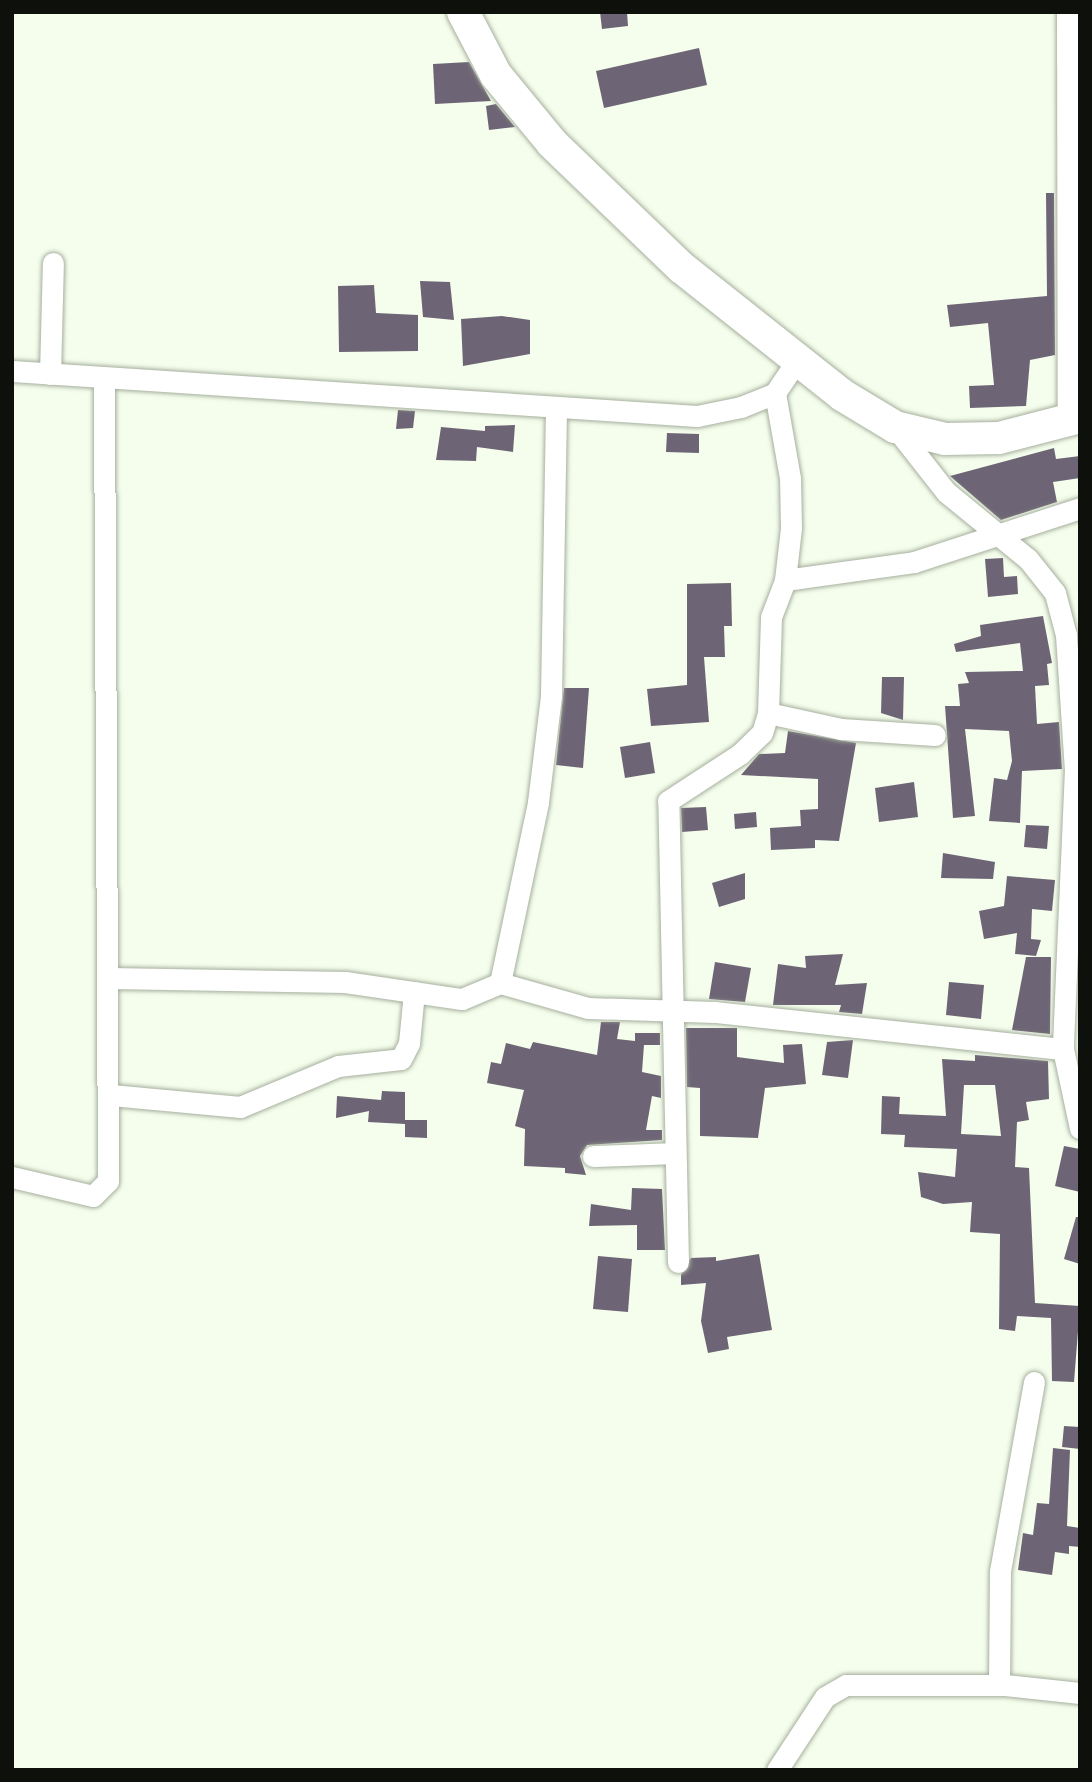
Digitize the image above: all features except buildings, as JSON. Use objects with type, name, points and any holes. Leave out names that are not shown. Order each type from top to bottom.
[{"type":"highway","points":[[463,12],[496,75],[552,143],[682,268],[796,362],[895,427],[976,441],[1074,419]]},
{"type":"street","points":[[1067,12],[1074,87],[1074,419]]},
{"type":"street","points":[[50,374],[53,263]]},
{"type":"street","points":[[12,371],[697,416],[741,407],[775,393],[796,362]]},
{"type":"street","points":[[12,1177],[100,1195],[108,1181],[111,1095],[104,378]]},
{"type":"street","points":[[678,1262],[668,1013],[668,802],[740,754],[762,733],[768,713],[771,617],[785,580],[790,478],[775,393]]},
{"type":"street","points":[[500,983],[538,802],[551,696],[556,407]]},
{"type":"street","points":[[895,427],[946,492],[1028,559],[1055,593],[1066,635],[1075,769],[1063,1049],[1080,1128]]},
{"type":"street","points":[[785,580],[914,562],[1001,537],[1080,509]]},
{"type":"street","points":[[768,713],[841,729],[935,735]]},
{"type":"street","points":[[109,978],[345,982],[462,999],[500,983],[588,1008],[668,1013],[715,1012],[1063,1049]]},
{"type":"street","points":[[111,1095],[240,1107],[338,1066],[401,1059],[409,1043],[414,992]]},
{"type":"street","points":[[593,1156],[674,1153]]},
{"type":"street","points":[[999,1685],[1000,1571],[1034,1382]]},
{"type":"street","points":[[777,1770],[838,1688],[999,1685],[1080,1693]]}]
